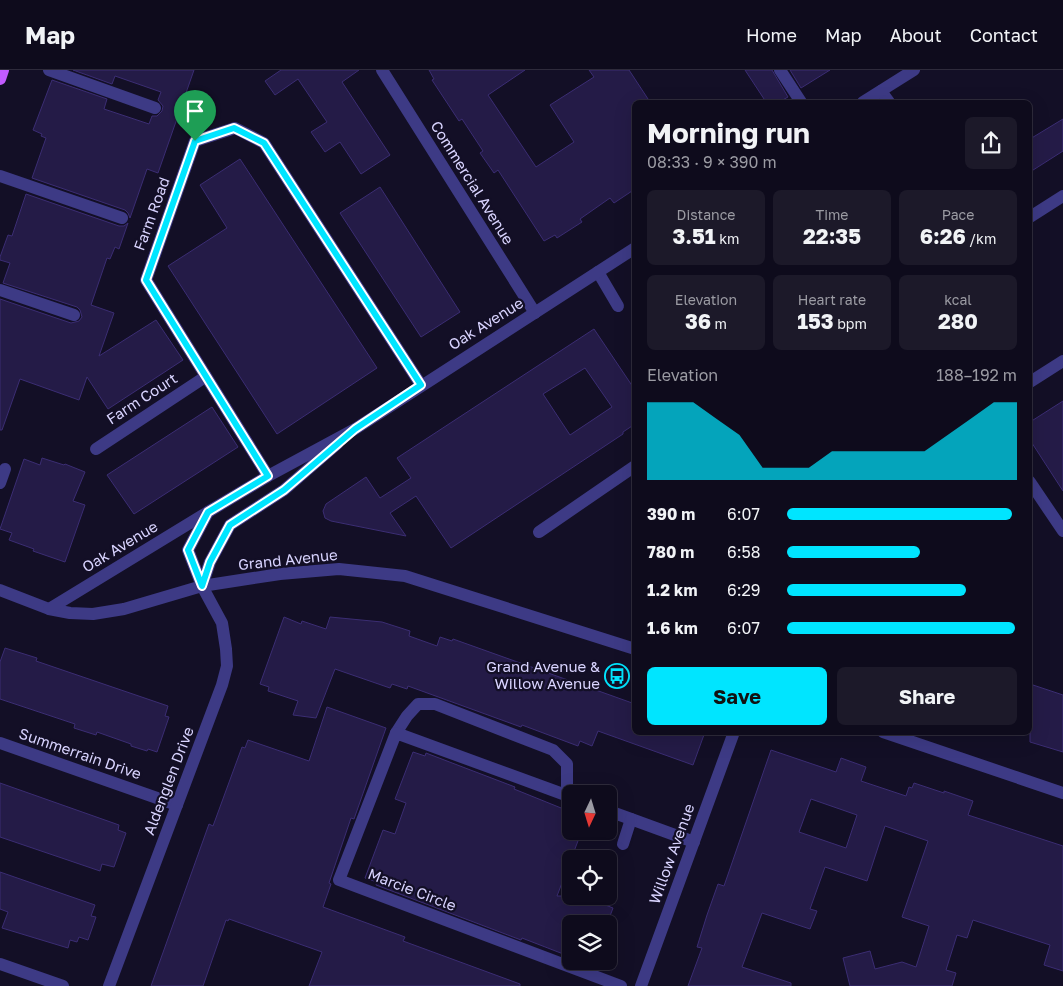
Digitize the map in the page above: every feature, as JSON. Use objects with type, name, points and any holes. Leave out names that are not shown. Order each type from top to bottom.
[{"type":"main road","points":[[0,79],[3,70]]},
{"type":"street","points":[[49,70],[155,108]]},
{"type":"street","name":"Commercial Avenue","points":[[382,70],[535,313]]},
{"type":"street","points":[[780,70],[800,100]]},
{"type":"street","points":[[866,100],[914,70]]},
{"type":"street","points":[[881,91],[888,100]]},
{"type":"street","name":"Farm Road","points":[[268,476],[146,280],[195,141],[234,128],[264,143],[421,385]]},
{"type":"street","points":[[0,176],[122,218]]},
{"type":"street","points":[[1032,216],[1063,196]]},
{"type":"street","name":"Oak Avenue","points":[[49,609],[268,476],[355,429],[632,250]]},
{"type":"street","points":[[598,272],[618,306]]},
{"type":"street","points":[[0,290],[74,315]]},
{"type":"street","points":[[1032,381],[1063,362]]},
{"type":"street","name":"Farm Court","points":[[96,449],[205,377]]},
{"type":"street","name":"Oak Avenue","points":[[202,586],[210,562],[230,525],[284,490],[355,429]]},
{"type":"street","points":[[539,532],[632,468]]},
{"type":"street","points":[[0,483],[5,469]]},
{"type":"street","points":[[1032,485],[1063,531]]},
{"type":"street","points":[[202,586],[188,550],[208,512]]},
{"type":"street","name":"Grand Avenue","points":[[0,590],[49,609],[70,613],[93,614],[124,609],[202,586],[280,574],[340,569],[405,576],[632,648]]},
{"type":"street","name":"Aldenglen Drive","points":[[109,986],[222,685],[227,666],[222,623],[202,586]]},
{"type":"street","name":"Marcie Circle","points":[[568,785],[567,764],[553,750],[435,704],[418,704],[407,716],[396,733],[340,880],[621,986]]},
{"type":"street","name":"Marcie Circle","points":[[396,733],[562,793]]},
{"type":"street","name":"Willow Avenue","points":[[641,986],[733,735]]},
{"type":"street","points":[[889,735],[1063,793]]},
{"type":"street","name":"Summerrain Drive","points":[[0,743],[177,805]]},
{"type":"street","points":[[618,814],[694,842]]},
{"type":"street","points":[[624,844],[631,819]]},
{"type":"street","points":[[0,964],[63,986]]},
{"type":"building","points":[[73,70],[194,70],[158,173],[147,169],[130,218],[125,210],[32,178],[46,138],[33,130],[52,80],[107,99],[104,109],[149,124],[152,116],[157,116],[162,111],[163,106],[158,100],[161,92],[115,76],[112,84]]},
{"type":"building","points":[[281,70],[359,70],[342,82],[390,155],[361,174],[340,142],[325,152],[311,132],[327,122],[298,79],[275,95],[265,81]]},
{"type":"building","points":[[429,70],[525,70],[488,95],[536,167],[574,142],[550,105],[594,77],[589,70],[629,70],[649,100],[632,100],[632,191],[614,203],[610,198],[580,219],[582,222],[557,238],[555,235],[544,241],[498,170],[494,173],[480,153],[483,151],[462,119],[459,121],[432,80],[434,79]]},
{"type":"building","points":[[745,70],[772,70],[788,97],[783,100],[765,100]]},
{"type":"building","points":[[790,70],[830,70],[801,88]]},
{"type":"building","points":[[1063,119],[1063,151],[1032,171],[1032,138]]},
{"type":"building","points":[[240,159],[377,368],[277,434],[168,266],[227,228],[200,185]]},
{"type":"building","points":[[380,187],[460,312],[421,337],[340,213]]},
{"type":"building","points":[[26,194],[119,226],[124,226],[128,223],[119,249],[115,247],[110,259],[107,258],[91,305],[114,313],[99,356],[156,320],[183,360],[108,409],[87,377],[79,400],[20,379],[2,430],[0,430],[0,299],[71,323],[79,321],[82,317],[77,307],[3,283],[10,263],[0,260],[0,257],[8,235],[12,236]]},
{"type":"building","points":[[594,329],[632,386],[632,426],[623,434],[451,548],[416,496],[390,513],[406,536],[331,521],[325,518],[323,511],[326,504],[366,477],[380,498],[411,478],[397,458]],"holes":[[[585,368],[612,407],[570,435],[543,394]]]},
{"type":"building","points":[[1063,401],[1063,491],[1032,443],[1032,421]]},
{"type":"building","points":[[212,407],[238,447],[134,514],[107,475]]},
{"type":"building","points":[[42,458],[85,472],[73,501],[85,505],[65,562],[9,540],[12,533],[0,529],[24,459],[40,465]]},
{"type":"building","points":[[284,617],[301,624],[302,621],[326,629],[330,617],[382,622],[410,631],[409,636],[437,646],[440,637],[452,641],[453,639],[632,703],[632,735],[704,735],[693,765],[598,731],[592,746],[580,741],[578,746],[408,686],[407,689],[392,684],[390,688],[335,669],[316,718],[293,715],[298,701],[268,691],[269,687],[260,684]]},
{"type":"building","points":[[5,648],[37,658],[36,661],[168,706],[165,716],[169,717],[157,752],[131,746],[131,744],[97,732],[96,735],[74,728],[75,724],[0,699],[0,662]]},
{"type":"building","points":[[1032,685],[1063,695],[1063,752],[1030,742],[1030,735],[1032,735]]},
{"type":"building","points":[[327,707],[386,728],[354,819],[351,818],[323,907],[405,937],[403,941],[520,984],[520,986],[309,986],[322,952],[229,919],[228,921],[226,920],[203,986],[151,986],[209,824],[213,826],[242,747],[245,748],[248,740],[309,761]]},
{"type":"building","points":[[771,750],[836,772],[841,758],[866,767],[861,781],[906,796],[909,787],[912,788],[914,783],[944,793],[944,791],[973,801],[968,815],[1063,846],[1063,971],[1044,965],[1050,945],[973,920],[967,938],[957,935],[946,970],[956,973],[952,986],[850,986],[843,958],[870,951],[875,969],[902,962],[916,967],[929,926],[902,917],[928,841],[885,826],[867,881],[825,867],[810,909],[817,911],[810,929],[762,913],[742,967],[791,983],[791,986],[688,986],[702,948],[697,947],[718,884],[724,886]],"holes":[[[811,799],[857,815],[846,848],[799,832]]]},
{"type":"building","points":[[413,752],[425,756],[426,753],[515,787],[514,789],[562,808],[562,840],[578,840],[575,850],[562,850],[562,883],[557,896],[562,896],[562,905],[606,905],[613,908],[610,915],[562,915],[562,954],[376,885],[377,882],[365,878],[383,830],[395,834],[406,803],[395,799]]},
{"type":"building","points":[[0,783],[119,825],[118,830],[126,833],[114,867],[102,864],[100,871],[0,837]]},
{"type":"building","points":[[0,872],[95,905],[91,916],[96,917],[88,940],[79,937],[77,942],[70,940],[68,948],[2,928],[8,912],[0,909]]},
{"type":"place","name":"Grand Avenue & Willow Avenue","points":[[617,676]]},
{"type":"route","points":[[234,128],[264,143],[421,385],[355,429],[284,490],[230,525],[210,562],[202,586],[188,550],[208,512],[268,476],[146,280],[195,141],[234,128]]}]
